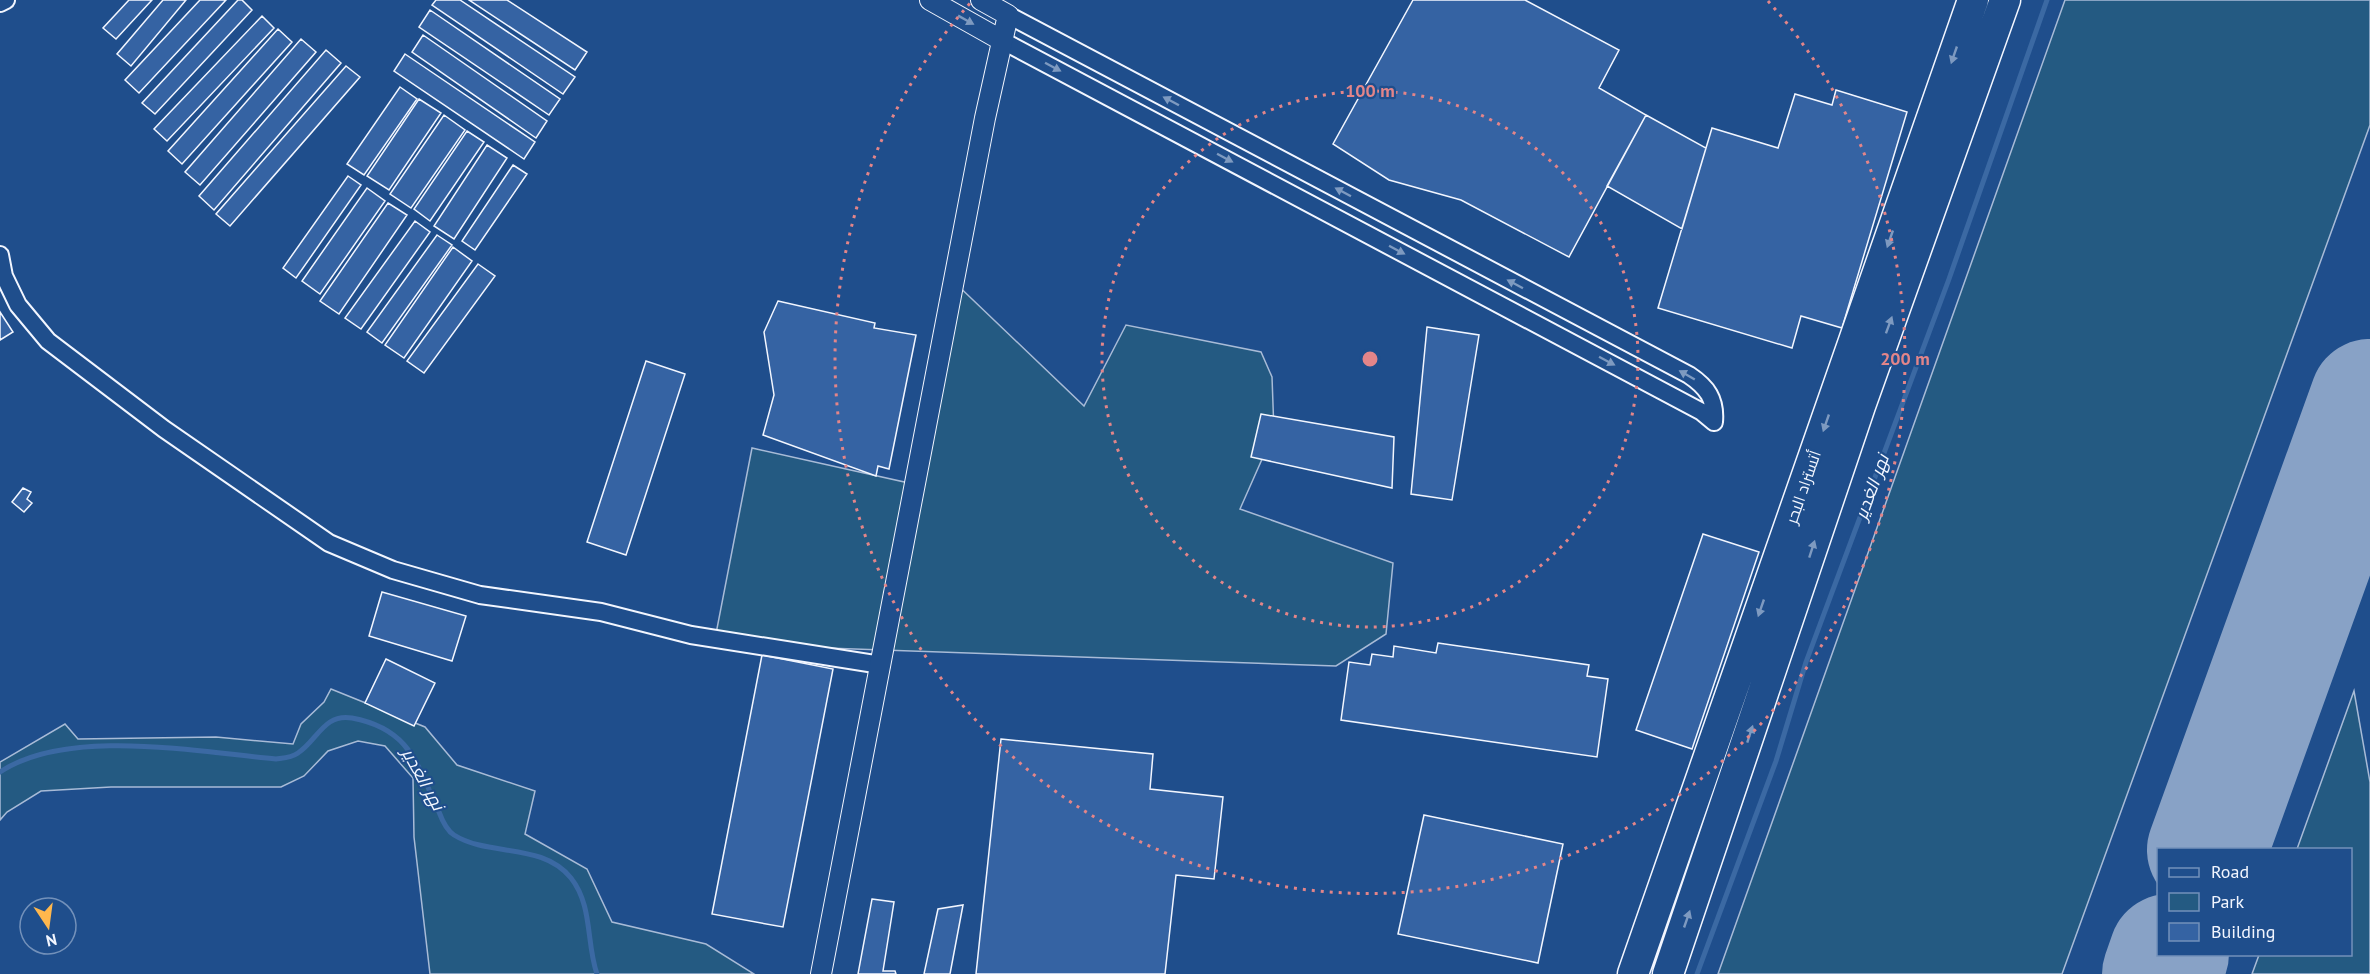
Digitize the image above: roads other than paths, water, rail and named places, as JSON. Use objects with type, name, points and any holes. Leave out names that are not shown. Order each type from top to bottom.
[{"type":"highway","name":"أتستراد البحر","points":[[1633,974],[1973,0]]},
{"type":"highway","name":"أتستراد البحر","points":[[1668,974],[1860,406],[2005,0]]},
{"type":"street","points":[[0,3],[6,0]]},
{"type":"street","points":[[930,0],[1702,412],[1714,422],[1712,400],[1706,387],[1689,375],[981,0]]},
{"type":"street","points":[[821,974],[1001,39],[1008,15]]},
{"type":"street","points":[[1286,191],[1299,169]]},
{"type":"street","points":[[0,255],[4,276],[18,305],[48,341],[164,429],[329,543],[393,570],[480,595],[601,612],[691,635],[881,664]]},
{"type":"street","points":[[1541,326],[1554,304]]},
{"type":"street","points":[[1573,343],[1587,322]]},
{"type":"waterway","name":"نهر الغدير","points":[[1697,974],[1776,761],[1806,662],[1949,279],[2047,0]]},
{"type":"waterway","name":"نهر الغدير","points":[[0,772],[28,758],[61,750],[97,746],[172,748],[284,758],[293,756],[305,748],[322,729],[334,720],[352,718],[372,723],[400,740],[409,752],[451,833],[468,842],[545,859],[559,867],[571,878],[583,900],[597,974]]}]
